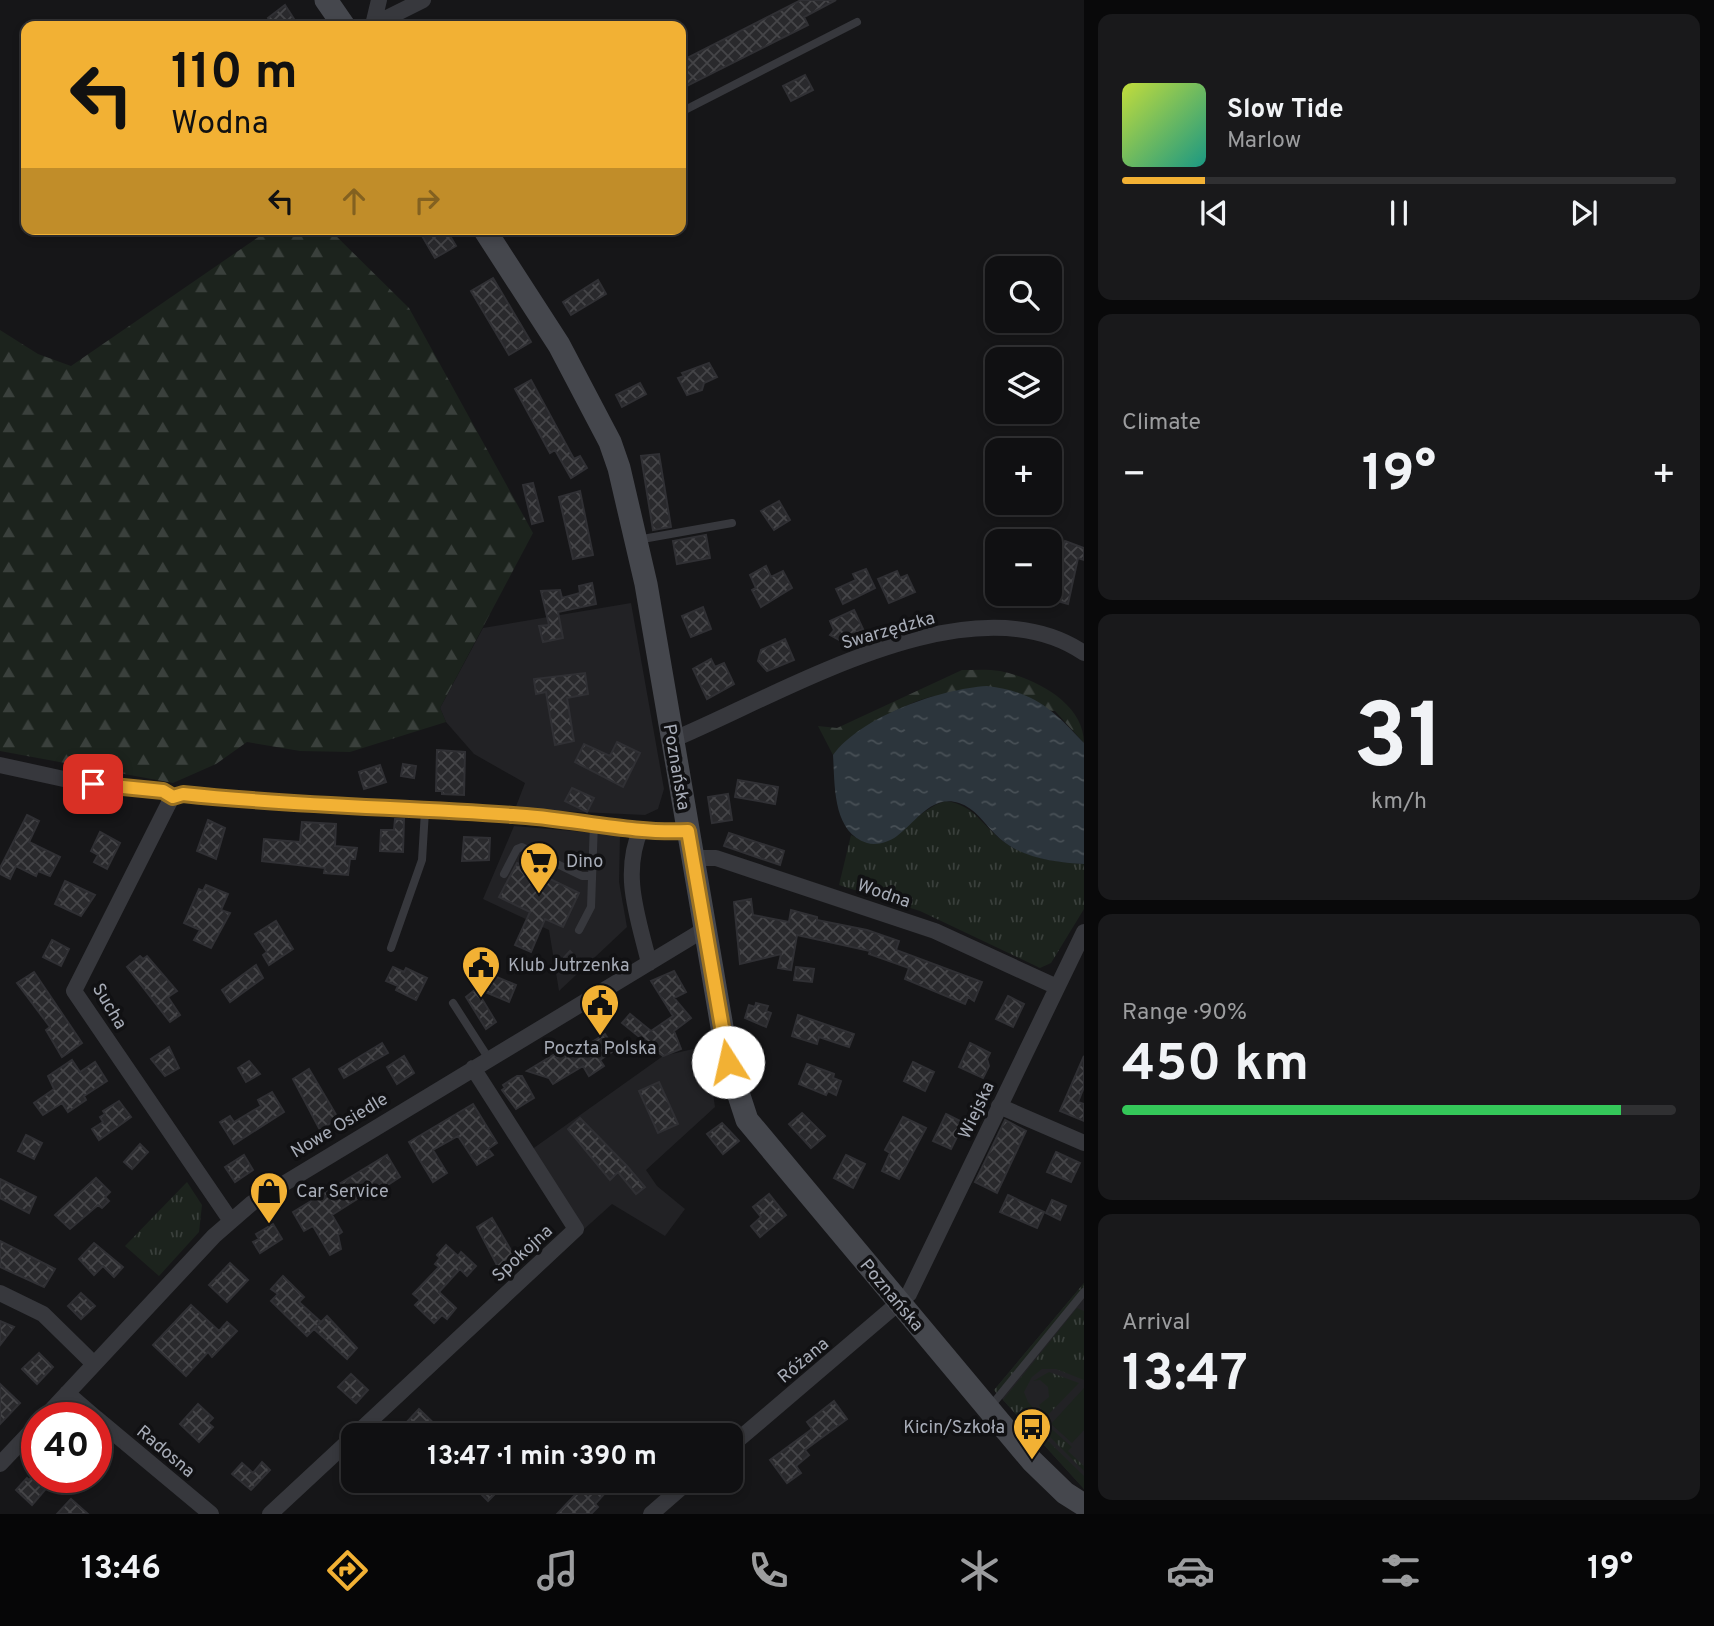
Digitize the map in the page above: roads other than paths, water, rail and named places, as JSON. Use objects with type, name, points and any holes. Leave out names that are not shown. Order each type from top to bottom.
[{"type":"street","points":[[326,0],[341,21]]},
{"type":"street","points":[[373,21],[379,0]]},
{"type":"street","points":[[382,21],[424,0]]},
{"type":"street","name":"Poznańska","points":[[488,235],[521,282],[587,395],[619,468],[637,540],[728,1062],[747,1120],[989,1410],[1050,1479],[1084,1505]]},
{"type":"street","name":"Swarzędzka","points":[[672,740],[857,656],[919,638],[1001,628],[1041,633],[1069,643],[1084,653]]},
{"type":"street","points":[[0,765],[73,781],[163,791],[173,797],[183,794],[282,805],[425,811],[594,822],[641,830],[688,831]]},
{"type":"street","name":"Sucha","points":[[173,797],[74,991],[232,1221]]},
{"type":"street","points":[[641,830],[631,857],[631,885],[649,963]]},
{"type":"street","name":"Wodna","points":[[693,858],[716,858],[873,908],[935,931],[1056,987]]},
{"type":"street","name":"Nowe Osiedle","points":[[59,1402],[232,1221],[278,1185],[705,929]]},
{"type":"street","name":"Wiejska","points":[[900,1304],[909,1294],[1084,932]]},
{"type":"street","name":"Spokojna","points":[[368,1423],[576,1229],[473,1068]]},
{"type":"street","points":[[999,1107],[1084,1143]]},
{"type":"street","points":[[0,1293],[43,1314],[94,1364]]},
{"type":"street","name":"Różana","points":[[743,1436],[900,1304]]},
{"type":"street","name":"Radosna","points":[[67,1393],[77,1402]]},
{"type":"street","name":"Radosna","points":[[112,1431],[211,1514]]},
{"type":"street","points":[[0,1464],[21,1442]]},
{"type":"street","name":"Spokojna","points":[[270,1514],[341,1448]]},
{"type":"street","points":[[651,1514],[675,1493]]},
{"type":"street","points":[[669,1498],[676,1514]]},
{"type":"lane","points":[[686,109],[857,22]]},
{"type":"lane","points":[[637,540],[732,523]]},
{"type":"lane","points":[[391,948],[422,860],[425,811]]},
{"type":"lane","points":[[579,930],[591,907],[594,822]]},
{"type":"lane","points":[[504,874],[517,849],[522,847],[582,876],[592,876]]},
{"type":"lane","points":[[453,1003],[489,1059]]},
{"type":"lane","points":[[989,1410],[1084,1292]]},
{"type":"water","points":[[987,686],[1018,693],[1042,704],[1084,743],[1084,864],[1048,860],[1014,849],[970,808],[949,801],[941,802],[925,811],[897,836],[882,843],[867,843],[856,837],[847,829],[841,818],[835,793],[833,755],[846,741],[863,728],[903,707],[947,693]]},
{"type":"place","name":"Dino","points":[[539,895]]},
{"type":"place","name":"Klub Jutrzenka","points":[[481,999]]},
{"type":"place","name":"Poczta Polska","points":[[600,1037]]},
{"type":"place","name":"Car Service","points":[[269,1225]]},
{"type":"place","name":"Kicin/Szkoła","points":[[1032,1461]]}]
